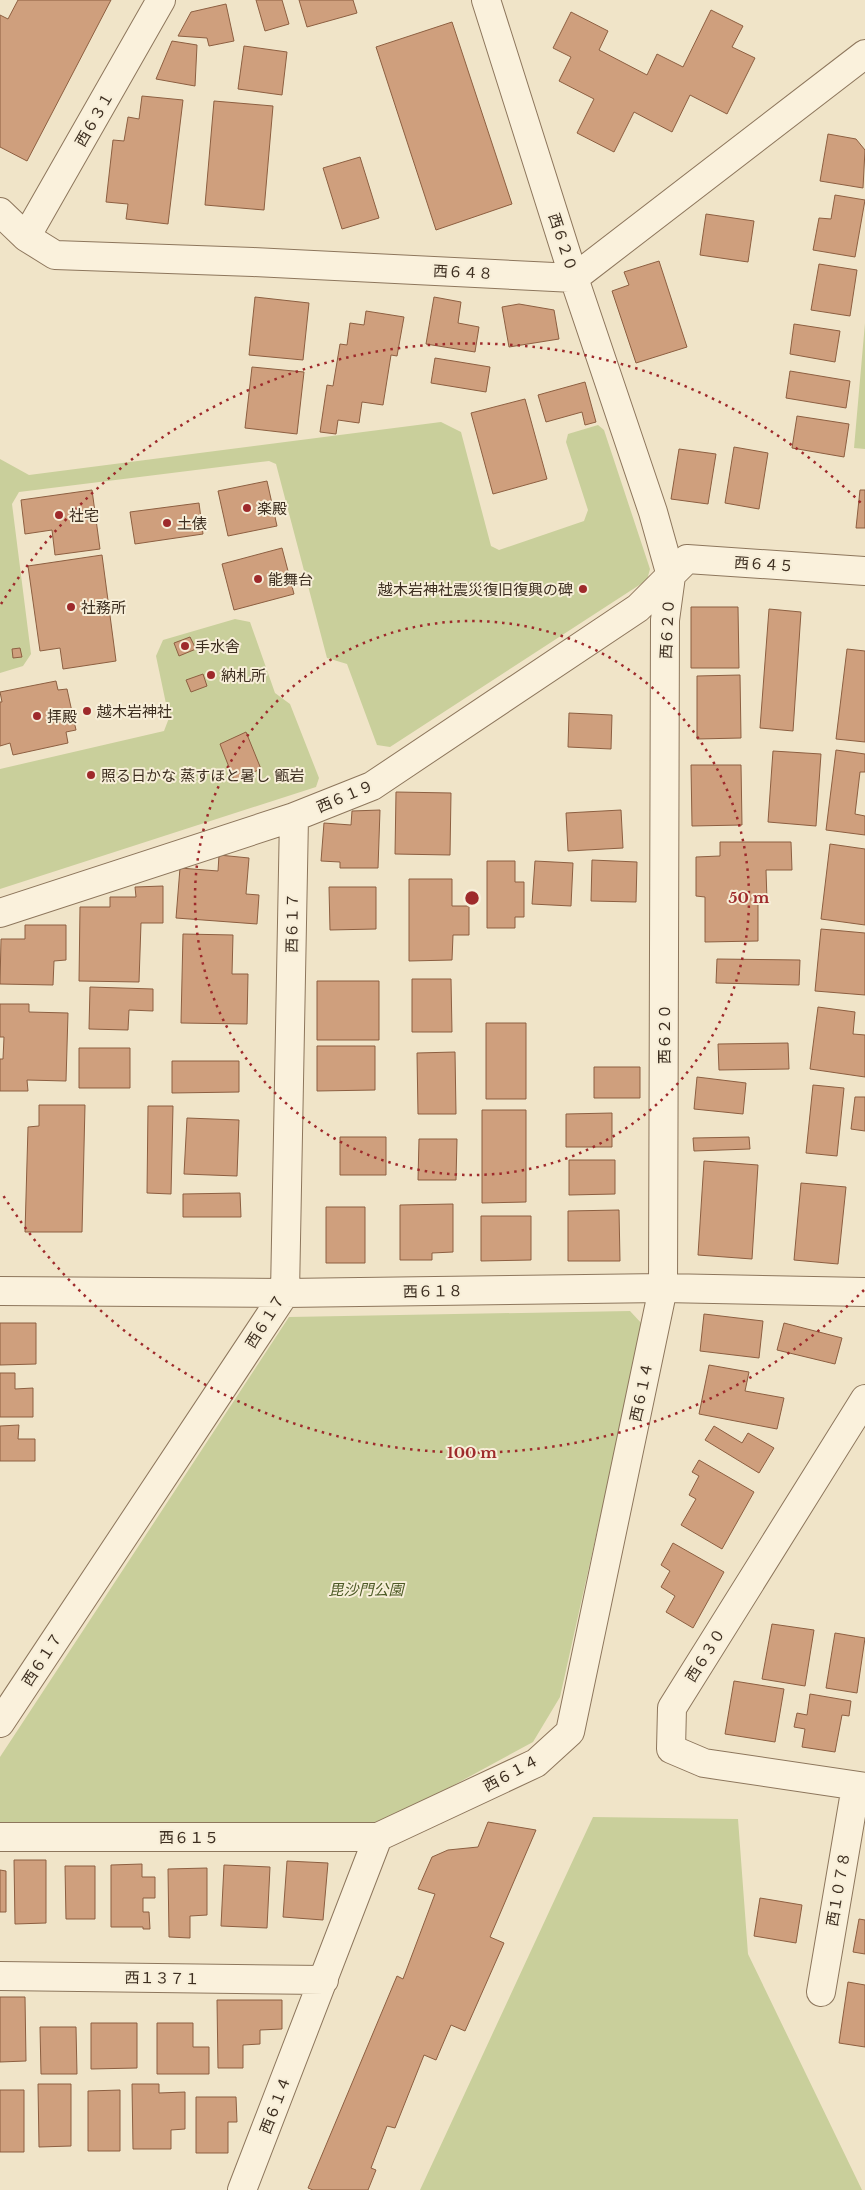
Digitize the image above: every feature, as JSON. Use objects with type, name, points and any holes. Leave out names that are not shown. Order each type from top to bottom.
[{"type":"street","name":"西６３１","points":[[26,238],[161,0]]},
{"type":"street","name":"西６２０","points":[[486,0],[574,278],[653,512],[671,576],[664,630],[663,1288]]},
{"type":"street","points":[[574,278],[865,54]]},
{"type":"street","name":"西６４８","points":[[0,212],[26,238],[55,255],[263,262],[574,278]]},
{"type":"street","name":"西６４５","points":[[671,576],[687,559],[865,571]]},
{"type":"street","name":"西６１９","points":[[0,913],[294,817],[372,786],[638,608],[671,576]]},
{"type":"street","name":"西６１７","points":[[0,1723],[285,1293],[294,817]]},
{"type":"street","name":"西６１８","points":[[0,1290],[285,1293],[663,1288],[865,1292]]},
{"type":"street","name":"西６１４","points":[[242,2190],[378,1837],[536,1763],[570,1732],[663,1288]]},
{"type":"street","name":"西６３０","points":[[860,1786],[704,1763],[671,1749],[672,1708],[865,1399]]},
{"type":"street","name":"西１０７８","points":[[821,1992],[860,1786]]},
{"type":"street","name":"西６１５","points":[[0,1837],[378,1837]]},
{"type":"street","name":"西１３７１","points":[[0,1976],[324,1980]]},
{"type":"green space","points":[[865,323],[865,449],[854,448]]},
{"type":"green space","points":[[441,422],[461,432],[491,546],[499,550],[584,521],[588,510],[566,442],[568,434],[598,425],[604,430],[650,569],[647,580],[390,747],[377,745],[347,664],[327,658],[276,464],[269,461],[19,492],[12,504],[31,654],[23,666],[0,673],[0,459],[29,475]]},
{"type":"green space","points":[[235,619],[250,622],[275,693],[290,704],[319,778],[316,787],[0,889],[0,769],[164,731],[169,718],[156,656],[163,640]]},
{"type":"green space","name":"毘沙門公園","points":[[630,1311],[643,1325],[560,1697],[533,1742],[384,1823],[0,1824],[0,1757],[289,1317]]},
{"type":"green space","points":[[593,1817],[738,1819],[748,1954],[862,2190],[420,2190]]},
{"type":"building","points":[[18,0],[111,0],[27,161],[0,147],[0,15],[8,19]]},
{"type":"building","points":[[256,0],[282,0],[289,24],[265,31]]},
{"type":"building","points":[[299,0],[353,0],[357,13],[307,27]]},
{"type":"building","points":[[226,4],[234,41],[209,46],[207,38],[178,36],[191,12]]},
{"type":"building","points":[[711,10],[743,26],[732,47],[755,58],[727,114],[690,95],[672,132],[634,112],[614,152],[577,133],[594,99],[559,81],[571,57],[553,48],[571,12],[608,31],[599,50],[647,75],[657,54],[683,67]]},
{"type":"building","points":[[452,22],[512,204],[436,230],[376,47]]},
{"type":"building","points":[[172,41],[197,45],[195,86],[156,79]]},
{"type":"building","points":[[244,46],[287,52],[282,95],[238,89]]},
{"type":"building","points":[[142,96],[183,100],[168,224],[126,219],[128,204],[106,202],[113,140],[124,141],[128,117],[139,119]]},
{"type":"building","points":[[214,101],[273,106],[264,210],[205,205]]},
{"type":"building","points":[[828,134],[856,139],[865,150],[863,188],[820,181]]},
{"type":"building","points":[[360,157],[379,218],[342,229],[323,168]]},
{"type":"building","points":[[835,195],[865,200],[855,257],[813,250],[819,218],[831,219]]},
{"type":"building","points":[[706,214],[754,221],[748,262],[700,255]]},
{"type":"building","points":[[659,261],[687,347],[636,363],[612,291],[629,285],[624,272]]},
{"type":"building","points":[[819,264],[857,270],[850,316],[811,310]]},
{"type":"building","points":[[255,297],[309,303],[303,360],[249,355]]},
{"type":"building","points":[[434,297],[461,302],[458,323],[479,327],[475,352],[426,344]]},
{"type":"building","points":[[519,304],[554,310],[559,339],[509,347],[502,307]]},
{"type":"building","points":[[366,311],[404,317],[397,356],[391,355],[383,405],[362,402],[359,423],[338,420],[336,434],[320,432],[327,385],[333,386],[340,344],[347,345],[350,323],[364,325]]},
{"type":"building","points":[[794,324],[840,331],[835,362],[790,354]]},
{"type":"building","points":[[435,358],[490,367],[486,392],[431,383]]},
{"type":"building","points":[[252,367],[304,372],[297,434],[245,428]]},
{"type":"building","points":[[790,371],[850,381],[846,408],[786,398]]},
{"type":"building","points":[[585,382],[596,422],[585,425],[582,412],[546,422],[538,395]]},
{"type":"building","points":[[525,399],[547,479],[493,494],[471,413]]},
{"type":"building","points":[[797,416],[849,424],[844,457],[792,448]]},
{"type":"building","points":[[734,447],[768,453],[759,509],[725,503]]},
{"type":"building","points":[[679,449],[716,454],[708,504],[671,499]]},
{"type":"building","name":"楽殿","points":[[267,481],[277,526],[228,536],[218,491]]},
{"type":"building","name":"社宅","points":[[92,490],[100,549],[55,555],[52,530],[25,534],[21,500]]},
{"type":"building","points":[[860,490],[865,490],[865,528],[856,528]]},
{"type":"building","name":"土俵","points":[[199,503],[203,534],[135,544],[130,512]]},
{"type":"building","name":"能舞台","points":[[282,548],[294,594],[234,610],[222,564]]},
{"type":"building","name":"社務所","points":[[102,555],[116,661],[63,669],[60,648],[40,651],[28,566]]},
{"type":"building","points":[[691,607],[738,607],[739,668],[691,668]]},
{"type":"building","points":[[769,609],[801,612],[793,731],[760,728]]},
{"type":"building","name":"手水舎","points":[[190,637],[196,649],[179,656],[174,643]]},
{"type":"building","points":[[20,648],[22,657],[13,658],[12,649]]},
{"type":"building","points":[[847,649],[865,651],[865,742],[836,739]]},
{"type":"building","points":[[203,674],[207,686],[191,692],[186,680]]},
{"type":"building","points":[[740,675],[741,738],[697,739],[697,676]]},
{"type":"building","name":"拝殿","points":[[56,681],[58,690],[67,689],[76,730],[66,732],[68,743],[13,755],[10,743],[0,746],[0,702],[2,702],[0,692]]},
{"type":"building","points":[[569,713],[612,715],[611,749],[568,747]]},
{"type":"building","points":[[246,732],[261,769],[234,780],[220,744]]},
{"type":"building","points":[[836,750],[865,754],[865,772],[860,772],[855,814],[865,816],[865,835],[826,830]]},
{"type":"building","points":[[773,751],[821,754],[816,826],[768,822]]},
{"type":"building","points":[[691,765],[741,765],[742,825],[692,826]]},
{"type":"building","points":[[396,792],[451,793],[450,855],[395,854]]},
{"type":"building","points":[[380,810],[378,868],[340,868],[340,862],[321,861],[324,823],[351,825],[352,811]]},
{"type":"building","points":[[621,810],[623,848],[568,851],[566,813]]},
{"type":"building","points":[[720,842],[791,842],[792,870],[766,870],[767,901],[758,901],[758,941],[705,942],[705,897],[696,896],[696,857],[720,856]]},
{"type":"building","points":[[830,844],[865,849],[865,925],[821,919]]},
{"type":"building","points":[[219,855],[249,858],[246,894],[259,895],[257,924],[176,918],[180,868],[218,871]]},
{"type":"building","points":[[592,860],[637,862],[636,902],[591,901]]},
{"type":"building","points":[[487,861],[515,861],[515,882],[524,882],[524,917],[515,917],[515,928],[487,928]]},
{"type":"building","points":[[535,861],[573,863],[571,906],[532,904]]},
{"type":"building","points":[[409,879],[452,879],[452,906],[469,906],[469,935],[453,935],[452,960],[409,961]]},
{"type":"building","points":[[163,886],[163,923],[141,923],[139,982],[79,981],[80,907],[110,907],[110,897],[136,897],[135,887]]},
{"type":"building","points":[[329,887],[376,887],[376,929],[330,930]]},
{"type":"building","points":[[25,925],[66,925],[66,960],[54,961],[53,985],[0,984],[1,939],[25,939]]},
{"type":"building","points":[[821,929],[865,933],[865,995],[815,991]]},
{"type":"building","points":[[183,934],[233,935],[232,974],[248,974],[247,1024],[181,1023]]},
{"type":"building","points":[[717,959],[800,960],[799,985],[716,983]]},
{"type":"building","points":[[412,979],[451,979],[452,1032],[412,1032]]},
{"type":"building","points":[[317,981],[379,981],[379,1040],[317,1040]]},
{"type":"building","points":[[90,987],[153,989],[153,1011],[129,1010],[128,1030],[89,1029]]},
{"type":"building","points":[[0,1004],[29,1004],[29,1012],[68,1013],[66,1081],[27,1080],[28,1091],[0,1091],[0,1059],[3,1059],[4,1037],[0,1037]]},
{"type":"building","points":[[818,1007],[855,1012],[853,1034],[865,1035],[865,1077],[810,1069]]},
{"type":"building","points":[[486,1023],[526,1023],[526,1099],[486,1099]]},
{"type":"building","points":[[788,1043],[789,1069],[719,1070],[718,1044]]},
{"type":"building","points":[[317,1046],[375,1046],[375,1090],[317,1091]]},
{"type":"building","points":[[79,1048],[130,1048],[130,1088],[79,1088]]},
{"type":"building","points":[[455,1052],[456,1114],[418,1114],[417,1053]]},
{"type":"building","points":[[172,1061],[239,1061],[239,1092],[172,1093]]},
{"type":"building","points":[[594,1067],[640,1067],[640,1098],[594,1098]]},
{"type":"building","points":[[697,1077],[746,1083],[743,1114],[694,1109]]},
{"type":"building","points":[[813,1085],[844,1088],[837,1156],[806,1153]]},
{"type":"building","points":[[855,1097],[865,1097],[865,1131],[851,1129]]},
{"type":"building","points":[[39,1105],[85,1105],[82,1232],[25,1232],[28,1127],[39,1126]]},
{"type":"building","points":[[148,1106],[173,1106],[171,1194],[147,1193]]},
{"type":"building","points":[[482,1110],[526,1110],[526,1202],[482,1203]]},
{"type":"building","points":[[612,1113],[612,1147],[566,1147],[566,1114]]},
{"type":"building","points":[[187,1118],[239,1120],[237,1176],[184,1174]]},
{"type":"building","points":[[340,1137],[386,1137],[386,1175],[340,1175]]},
{"type":"building","points":[[749,1137],[750,1149],[694,1151],[693,1138]]},
{"type":"building","points":[[419,1139],[457,1139],[456,1180],[418,1180]]},
{"type":"building","points":[[569,1160],[615,1160],[615,1194],[569,1195]]},
{"type":"building","points":[[704,1161],[758,1165],[752,1259],[698,1255]]},
{"type":"building","points":[[801,1183],[846,1187],[838,1264],[794,1260]]},
{"type":"building","points":[[240,1193],[241,1217],[183,1217],[183,1194]]},
{"type":"building","points":[[453,1204],[453,1252],[432,1253],[432,1260],[400,1260],[400,1205]]},
{"type":"building","points":[[326,1207],[365,1207],[365,1263],[326,1263]]},
{"type":"building","points":[[619,1210],[620,1261],[568,1261],[568,1211]]},
{"type":"building","points":[[481,1216],[531,1216],[531,1260],[481,1261]]},
{"type":"building","points":[[704,1314],[763,1321],[759,1358],[700,1351]]},
{"type":"building","points":[[0,1323],[36,1323],[36,1364],[0,1365]]},
{"type":"building","points":[[784,1323],[842,1338],[835,1364],[777,1350]]},
{"type":"building","points":[[709,1365],[749,1372],[745,1391],[784,1398],[777,1429],[699,1414]]},
{"type":"building","points":[[0,1373],[15,1373],[15,1389],[33,1388],[33,1417],[0,1417]]},
{"type":"building","points":[[19,1425],[18,1439],[35,1439],[35,1461],[0,1461],[0,1426]]},
{"type":"building","points":[[714,1426],[742,1443],[748,1433],[774,1448],[759,1473],[705,1440]]},
{"type":"building","points":[[699,1460],[754,1492],[722,1549],[681,1525],[696,1499],[689,1495],[699,1476],[692,1472]]},
{"type":"building","points":[[673,1543],[724,1572],[693,1628],[666,1612],[675,1596],[661,1587],[670,1571],[661,1565]]},
{"type":"building","points":[[772,1624],[814,1630],[805,1686],[762,1679]]},
{"type":"building","points":[[835,1633],[865,1638],[857,1693],[826,1688]]},
{"type":"building","points":[[734,1681],[784,1689],[775,1742],[725,1734]]},
{"type":"building","points":[[810,1694],[851,1701],[849,1716],[842,1715],[835,1752],[802,1747],[805,1729],[794,1727],[797,1713],[807,1715]]},
{"type":"building","points":[[488,1822],[536,1830],[490,1937],[504,1943],[465,2031],[451,2025],[436,2060],[424,2055],[395,2128],[387,2126],[371,2168],[376,2170],[368,2190],[313,2190],[308,2188],[397,1976],[403,1979],[435,1894],[418,1889],[432,1857],[448,1850],[478,1847]]},
{"type":"building","points":[[14,1860],[46,1860],[46,1923],[15,1924]]},
{"type":"building","points":[[287,1861],[328,1863],[323,1920],[283,1917]]},
{"type":"building","points":[[142,1864],[142,1877],[155,1877],[155,1898],[143,1898],[143,1912],[149,1912],[150,1929],[143,1929],[143,1927],[111,1927],[111,1865]]},
{"type":"building","points":[[224,1865],[270,1867],[267,1928],[221,1926]]},
{"type":"building","points":[[65,1866],[95,1866],[95,1919],[66,1919]]},
{"type":"building","points":[[207,1868],[207,1915],[190,1916],[190,1938],[169,1937],[168,1869]]},
{"type":"building","points":[[0,1870],[6,1871],[6,1912],[0,1912]]},
{"type":"building","points":[[760,1898],[802,1905],[796,1943],[754,1936]]},
{"type":"building","points":[[859,1919],[865,1920],[865,1954],[853,1952]]},
{"type":"building","points":[[848,1982],[865,1985],[865,2047],[839,2043]]},
{"type":"building","points":[[0,1997],[25,1997],[26,2061],[0,2062]]},
{"type":"building","points":[[217,2000],[282,2000],[282,2029],[260,2030],[260,2044],[243,2045],[243,2068],[218,2068]]},
{"type":"building","points":[[91,2023],[137,2023],[137,2068],[91,2069]]},
{"type":"building","points":[[157,2023],[193,2023],[193,2047],[209,2047],[209,2074],[157,2074]]},
{"type":"building","points":[[40,2027],[76,2027],[77,2074],[41,2074]]},
{"type":"building","points":[[38,2084],[71,2084],[71,2146],[39,2147]]},
{"type":"building","points":[[132,2084],[159,2084],[159,2093],[185,2092],[185,2129],[171,2130],[171,2149],[133,2149]]},
{"type":"building","points":[[0,2090],[24,2090],[24,2152],[0,2152]]},
{"type":"building","points":[[120,2090],[120,2151],[88,2151],[88,2091]]},
{"type":"building","points":[[196,2097],[236,2097],[237,2122],[228,2122],[228,2153],[196,2153]]},
{"type":"place","name":"楽殿","points":[[247,508]]},
{"type":"place","name":"社宅","points":[[59,515]]},
{"type":"place","name":"土俵","points":[[167,523]]},
{"type":"place","name":"能舞台","points":[[258,579]]},
{"type":"place","name":"越木岩神社震災復旧復興の碑","points":[[583,589]]},
{"type":"place","name":"社務所","points":[[71,607]]},
{"type":"place","name":"手水舎","points":[[185,646]]},
{"type":"place","name":"納札所","points":[[211,675]]},
{"type":"place","name":"越木岩神社","points":[[87,711]]},
{"type":"place","name":"拝殿","points":[[37,716]]},
{"type":"place","name":"照る日かな 蒸すほと暑し 甑岩","points":[[91,775]]}]
